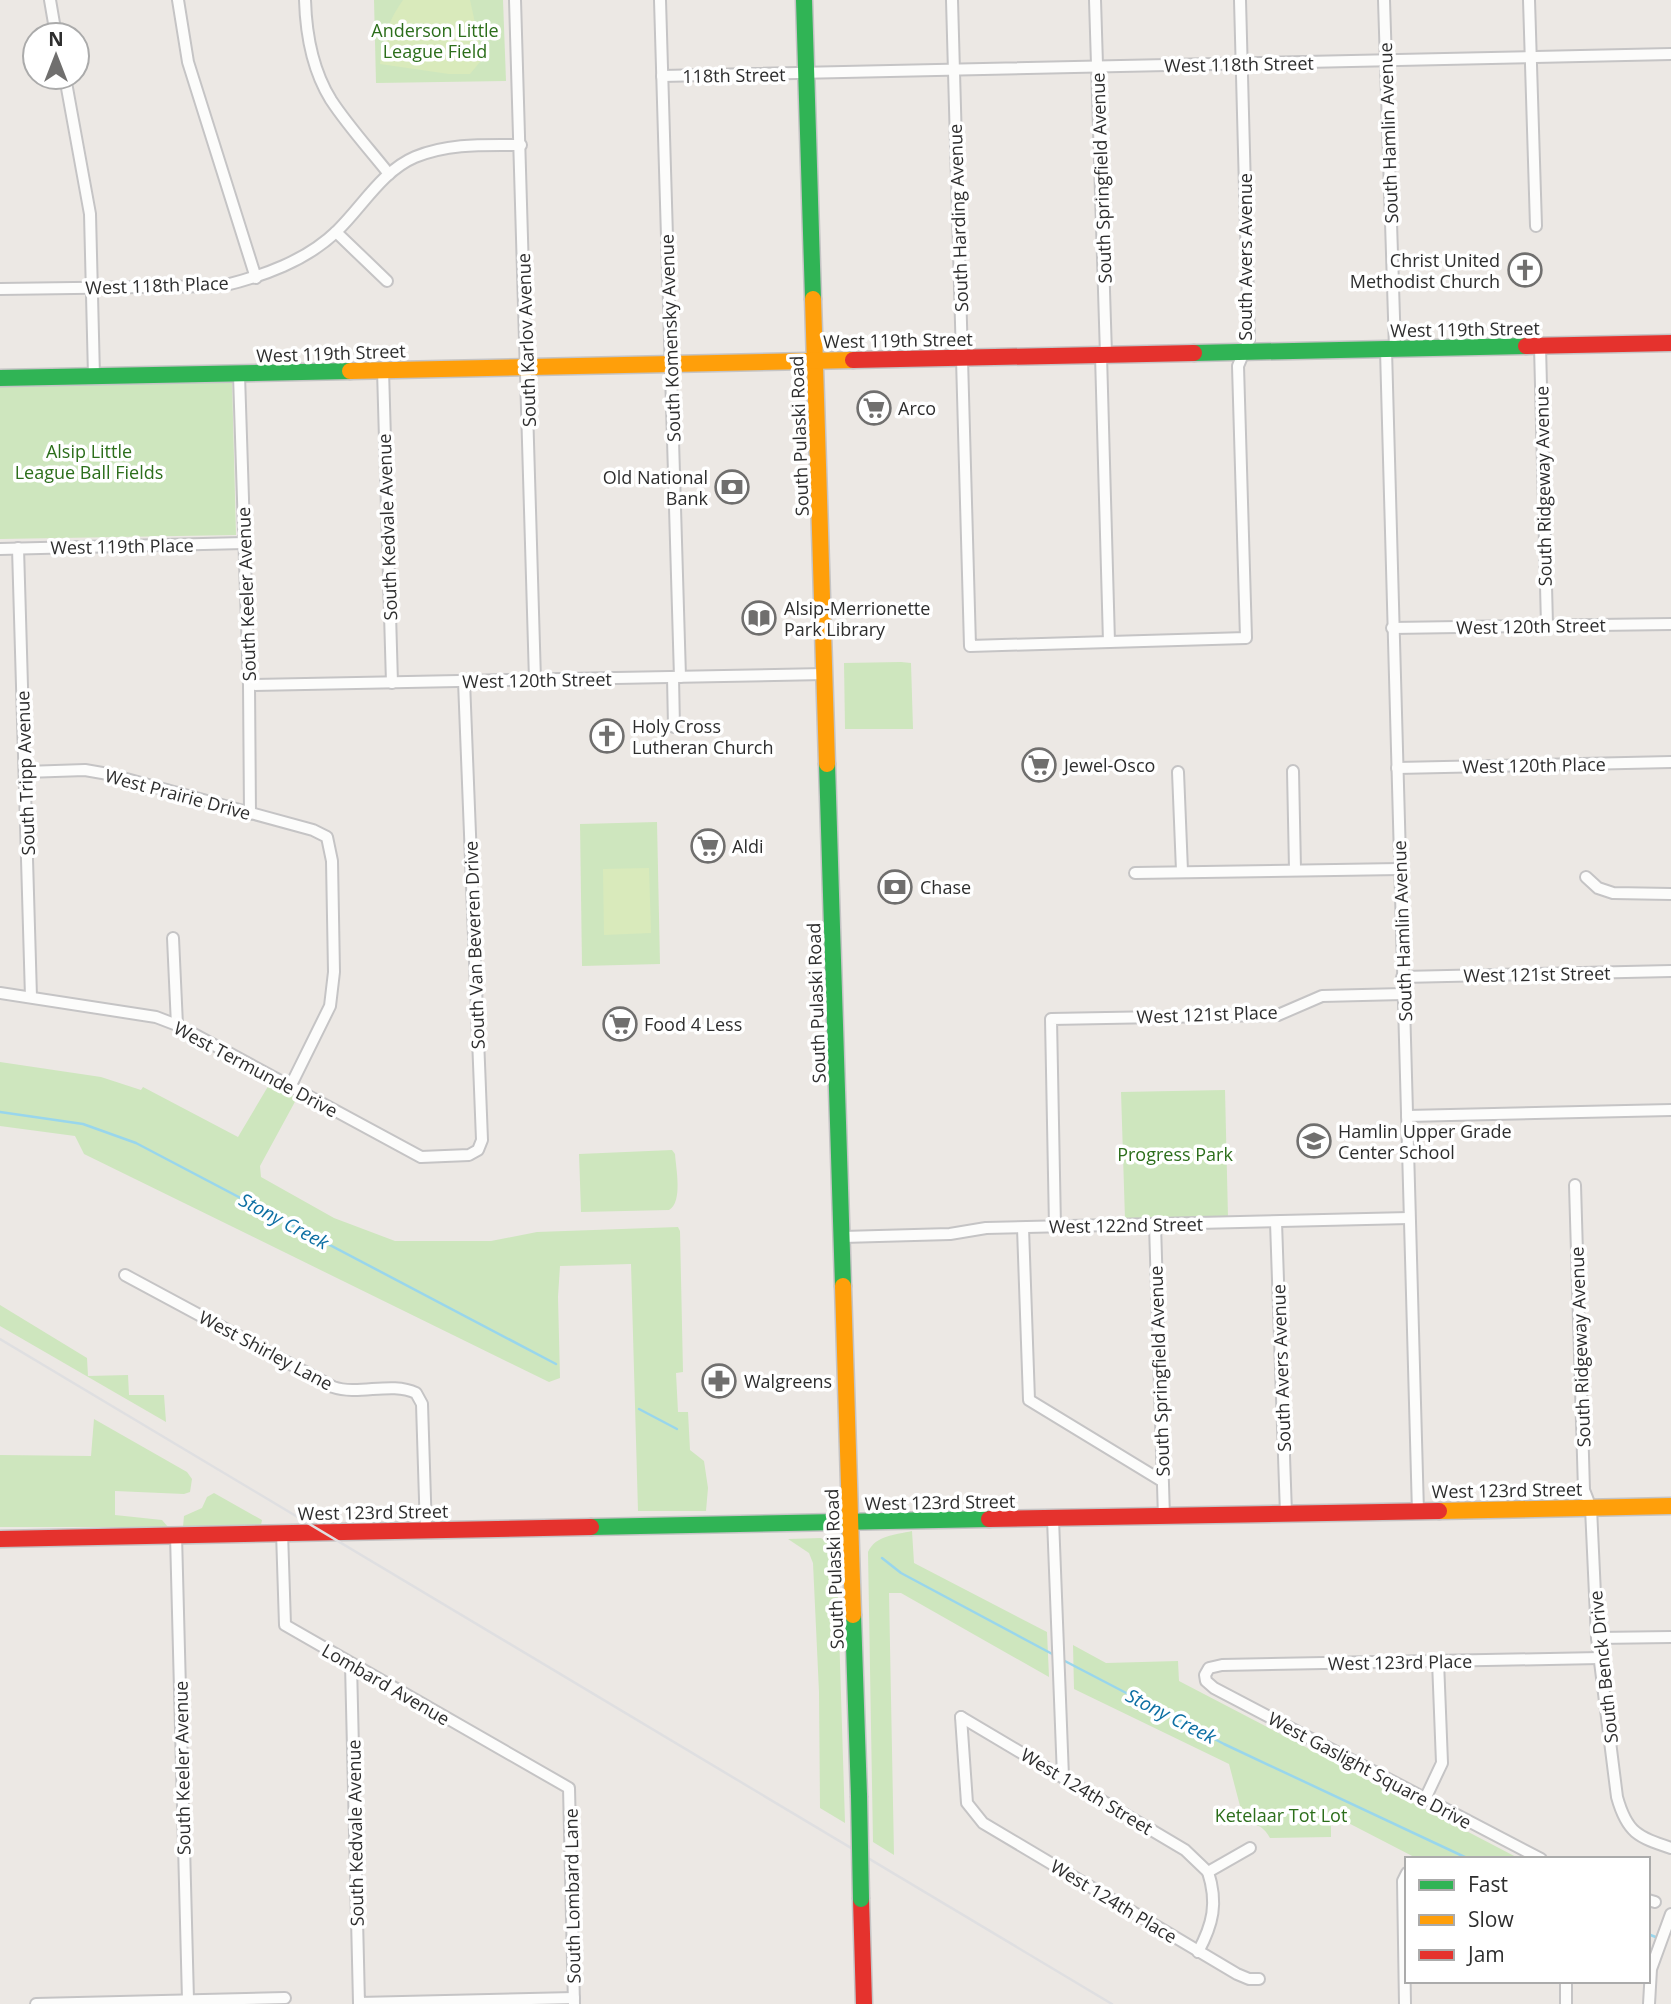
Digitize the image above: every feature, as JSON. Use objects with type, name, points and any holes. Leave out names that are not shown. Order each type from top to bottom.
[{"type":"street","points":[[50,0],[54,21]]},
{"type":"street","points":[[178,0],[188,62],[256,278]]},
{"type":"street","points":[[305,0],[306,26],[312,50],[331,99],[389,174]]},
{"type":"street","name":"South Karlov Avenue","points":[[515,0],[535,680]]},
{"type":"street","name":"South Komensky Avenue","points":[[660,0],[677,677],[674,727]]},
{"type":"street","name":"South Pulaski Road","points":[[804,0],[852,1523],[863,2004]]},
{"type":"street","name":"South Harding Avenue","points":[[951,0],[970,646],[1108,642]]},
{"type":"street","name":"South Springfield Avenue","points":[[1095,0],[1108,642]]},
{"type":"street","name":"South Avers Avenue","points":[[1108,642],[1246,638],[1238,366],[1249,340],[1240,0]]},
{"type":"street","name":"South Hamlin Avenue","points":[[1384,0],[1392,628],[1418,1512]]},
{"type":"street","points":[[1530,0],[1536,226]]},
{"type":"street","name":"West 118th Street","points":[[807,73],[1671,54]]},
{"type":"street","name":"118th Street","points":[[662,76],[807,73]]},
{"type":"street","points":[[68,91],[90,214],[94,376]]},
{"type":"street","name":"West 118th Place","points":[[0,289],[222,286],[256,278],[296,260],[336,232],[389,174],[412,158],[445,148],[521,145]]},
{"type":"street","points":[[336,232],[387,281]]},
{"type":"street","name":"West 119th Street","points":[[0,378],[1671,344]]},
{"type":"street","name":"South Ridgeway Avenue","points":[[1540,346],[1547,625]]},
{"type":"street","name":"South Kedvale Avenue","points":[[383,370],[391,683]]},
{"type":"street","name":"South Keeler Avenue","points":[[239,375],[249,685],[250,814]]},
{"type":"street","name":"West 119th Place","points":[[0,548],[244,543]]},
{"type":"street","name":"South Tripp Avenue","points":[[18,548],[31,997]]},
{"type":"street","name":"West 120th Street","points":[[1392,628],[1671,624]]},
{"type":"street","name":"West 120th Street","points":[[249,685],[825,674]]},
{"type":"street","name":"South Van Beveren Drive","points":[[421,1157],[469,1155],[478,1150],[482,1140],[464,681]]},
{"type":"street","name":"West 120th Place","points":[[1397,768],[1671,762]]},
{"type":"street","name":"West Prairie Drive","points":[[25,772],[85,770],[108,774],[313,830],[327,838],[332,861],[334,972],[330,1006],[290,1087]]},
{"type":"street","points":[[1293,771],[1295,869]]},
{"type":"street","points":[[1178,772],[1182,872]]},
{"type":"street","points":[[1135,873],[1400,869]]},
{"type":"street","points":[[1586,877],[1598,888],[1613,893],[1671,894]]},
{"type":"street","points":[[173,938],[177,1025]]},
{"type":"street","name":"West 121st Street","points":[[1402,976],[1671,971]]},
{"type":"street","name":"West Termunde Drive","points":[[0,993],[131,1011],[177,1025],[421,1157]]},
{"type":"street","name":"West 121st Place","points":[[1055,1227],[1051,1018],[1278,1015],[1322,996],[1403,995]]},
{"type":"street","points":[[1407,1116],[1671,1110]]},
{"type":"street","name":"South Ridgeway Avenue","points":[[1575,1185],[1584,1490],[1591,1508]]},
{"type":"street","name":"West 122nd Street","points":[[843,1237],[950,1234],[985,1228],[1409,1218]]},
{"type":"street","name":"South Avers Avenue","points":[[1276,1222],[1286,1514]]},
{"type":"street","name":"South Springfield Avenue","points":[[1155,1225],[1164,1517]]},
{"type":"street","points":[[1023,1228],[1029,1400],[1162,1481]]},
{"type":"street","name":"West Shirley Lane","points":[[125,1275],[333,1387],[347,1390],[401,1389],[416,1393],[422,1404],[426,1531]]},
{"type":"street","name":"West 123rd Street","points":[[0,1539],[1671,1506]]},
{"type":"street","name":"South Benck Drive","points":[[1591,1508],[1597,1638],[1617,1797],[1627,1824],[1643,1838],[1671,1848]]},
{"type":"street","points":[[1054,1519],[1063,1777]]},
{"type":"street","name":"Lombard Avenue","points":[[282,1532],[285,1625],[569,1788]]},
{"type":"street","name":"South Keeler Avenue","points":[[176,1535],[188,2000]]},
{"type":"street","points":[[1597,1638],[1671,1637]]},
{"type":"street","name":"West 123rd Place","points":[[1205,1675],[1209,1668],[1222,1665],[1600,1658]]},
{"type":"street","points":[[1425,1799],[1442,1763],[1438,1661]]},
{"type":"street","name":"South Kedvale Avenue","points":[[351,1664],[359,2003]]},
{"type":"street","name":"West Gaslight Square Drive","points":[[1205,1675],[1206,1681],[1214,1688],[1537,1857]]},
{"type":"street","name":"West 124th Street","points":[[973,1813],[967,1803],[965,1791],[961,1717],[1185,1850],[1208,1872]]},
{"type":"street","name":"South Lombard Lane","points":[[569,1788],[574,2001]]},
{"type":"street","name":"West 124th Place","points":[[973,1813],[994,1830],[1242,1977],[1259,1979]]},
{"type":"street","points":[[1199,1952],[1214,1913],[1213,1890],[1208,1872],[1250,1848]]},
{"type":"street","points":[[1405,1877],[1405,2004]]},
{"type":"street","points":[[1650,1968],[1671,1914]]},
{"type":"street","points":[[1566,1983],[1566,2004]]},
{"type":"street","points":[[1649,2004],[1650,1983]]},
{"type":"street","points":[[36,2004],[188,2000],[218,2002],[285,1998]]},
{"type":"street","points":[[359,2003],[574,2001]]},
{"type":"green space","name":"Anderson Little League Field","points":[[374,0],[503,0],[506,81],[376,83]]},
{"type":"green space","points":[[403,0],[470,0],[479,41],[480,62],[470,74],[449,74],[380,64],[387,30]]},
{"type":"green space","name":"Alsip Little League Ball Fields","points":[[232,381],[236,535],[0,539],[0,387]]},
{"type":"green space","points":[[844,663],[911,663],[913,729],[845,729]]},
{"type":"green space","points":[[657,822],[660,964],[582,966],[580,824]]},
{"type":"green space","points":[[649,868],[651,933],[604,935],[603,869]]},
{"type":"green space","points":[[0,1062],[101,1077],[141,1090],[143,1087],[238,1137],[270,1083],[297,1098],[260,1166],[261,1177],[334,1218],[395,1241],[491,1241],[537,1232],[678,1227],[683,1372],[676,1373],[678,1412],[688,1412],[690,1450],[704,1461],[708,1488],[706,1511],[638,1511],[631,1264],[560,1266],[560,1378],[549,1382],[84,1154],[75,1136],[0,1126]]},
{"type":"green space","name":"Progress Park","points":[[1225,1090],[1228,1217],[1125,1219],[1121,1092]]},
{"type":"green space","points":[[672,1150],[675,1154],[677,1193],[669,1210],[581,1212],[579,1154]]},
{"type":"green space","points":[[0,1305],[87,1358],[88,1376],[128,1375],[129,1395],[164,1395],[166,1422],[0,1326]]},
{"type":"green space","points":[[94,1419],[187,1472],[192,1479],[190,1492],[184,1494],[115,1491],[115,1515],[162,1520],[168,1527],[0,1527],[0,1455],[91,1456]]},
{"type":"green space","points":[[214,1493],[262,1520],[261,1525],[183,1527],[184,1516],[202,1508],[207,1497]]},
{"type":"green space","points":[[912,1531],[914,1563],[1047,1632],[1049,1677],[901,1593],[889,1593],[894,1855],[873,1842],[868,1552],[871,1546],[881,1539]]},
{"type":"green space","points":[[821,1538],[833,1550],[837,1567],[845,1823],[820,1808],[819,1692],[813,1563],[809,1553],[788,1539]]},
{"type":"green space","name":"Ketelaar Tot Lot","points":[[1073,1645],[1106,1663],[1178,1661],[1179,1681],[1516,1857],[1414,1857],[1331,1814],[1331,1837],[1270,1838],[1260,1827],[1245,1825],[1229,1764],[1074,1689]]},
{"type":"waterway","name":"Stony Creek","points":[[0,1112],[83,1124],[136,1143],[556,1364]]},
{"type":"waterway","name":"Stony Creek","points":[[639,1409],[677,1429]]},
{"type":"waterway","name":"Stony Creek","points":[[882,1558],[901,1573],[1056,1656]]},
{"type":"waterway","name":"Stony Creek","points":[[1061,1659],[1224,1744],[1465,1857]]},
{"type":"waterway","name":"Stony Creek","points":[[1650,1935],[1658,1938]]},
{"type":"railway","points":[[0,1339],[1112,2004]]},
{"type":"traffic: fast","points":[[804,0],[813,299]]},
{"type":"traffic: fast","points":[[1194,353],[1526,346]]},
{"type":"traffic: fast","points":[[0,378],[350,371]]},
{"type":"traffic: fast","points":[[827,764],[843,1286]]},
{"type":"traffic: fast","points":[[591,1527],[989,1519]]},
{"type":"traffic: fast","points":[[853,1615],[859,1796]]},
{"type":"traffic: fast","points":[[859,1796],[861,1899]]},
{"type":"traffic: slow","points":[[813,299],[827,764]]},
{"type":"traffic: slow","points":[[350,371],[853,360]]},
{"type":"traffic: slow","points":[[843,1286],[853,1615]]},
{"type":"traffic: slow","points":[[1439,1511],[1671,1506]]},
{"type":"traffic: jam","points":[[1526,346],[1671,343]]},
{"type":"traffic: jam","points":[[853,360],[1194,353]]},
{"type":"traffic: jam","points":[[989,1519],[1439,1511]]},
{"type":"traffic: jam","points":[[0,1539],[591,1527]]},
{"type":"traffic: jam","points":[[861,1899],[864,2004]]},
{"type":"place","name":"Christ United Methodist Church","points":[[1525,270]]},
{"type":"place","name":"Arco","points":[[874,408]]},
{"type":"place","name":"Old National Bank","points":[[732,487]]},
{"type":"place","name":"Alsip-Merrionette Park Library","points":[[759,618]]},
{"type":"place","name":"Holy Cross Lutheran Church","points":[[607,736]]},
{"type":"place","name":"Jewel-Osco","points":[[1039,765]]},
{"type":"place","name":"Aldi","points":[[708,846]]},
{"type":"place","name":"Chase","points":[[895,887]]},
{"type":"place","name":"Food 4 Less","points":[[620,1024]]},
{"type":"place","name":"Hamlin Upper Grade Center School","points":[[1314,1141]]},
{"type":"place","name":"Walgreens","points":[[719,1381]]}]
